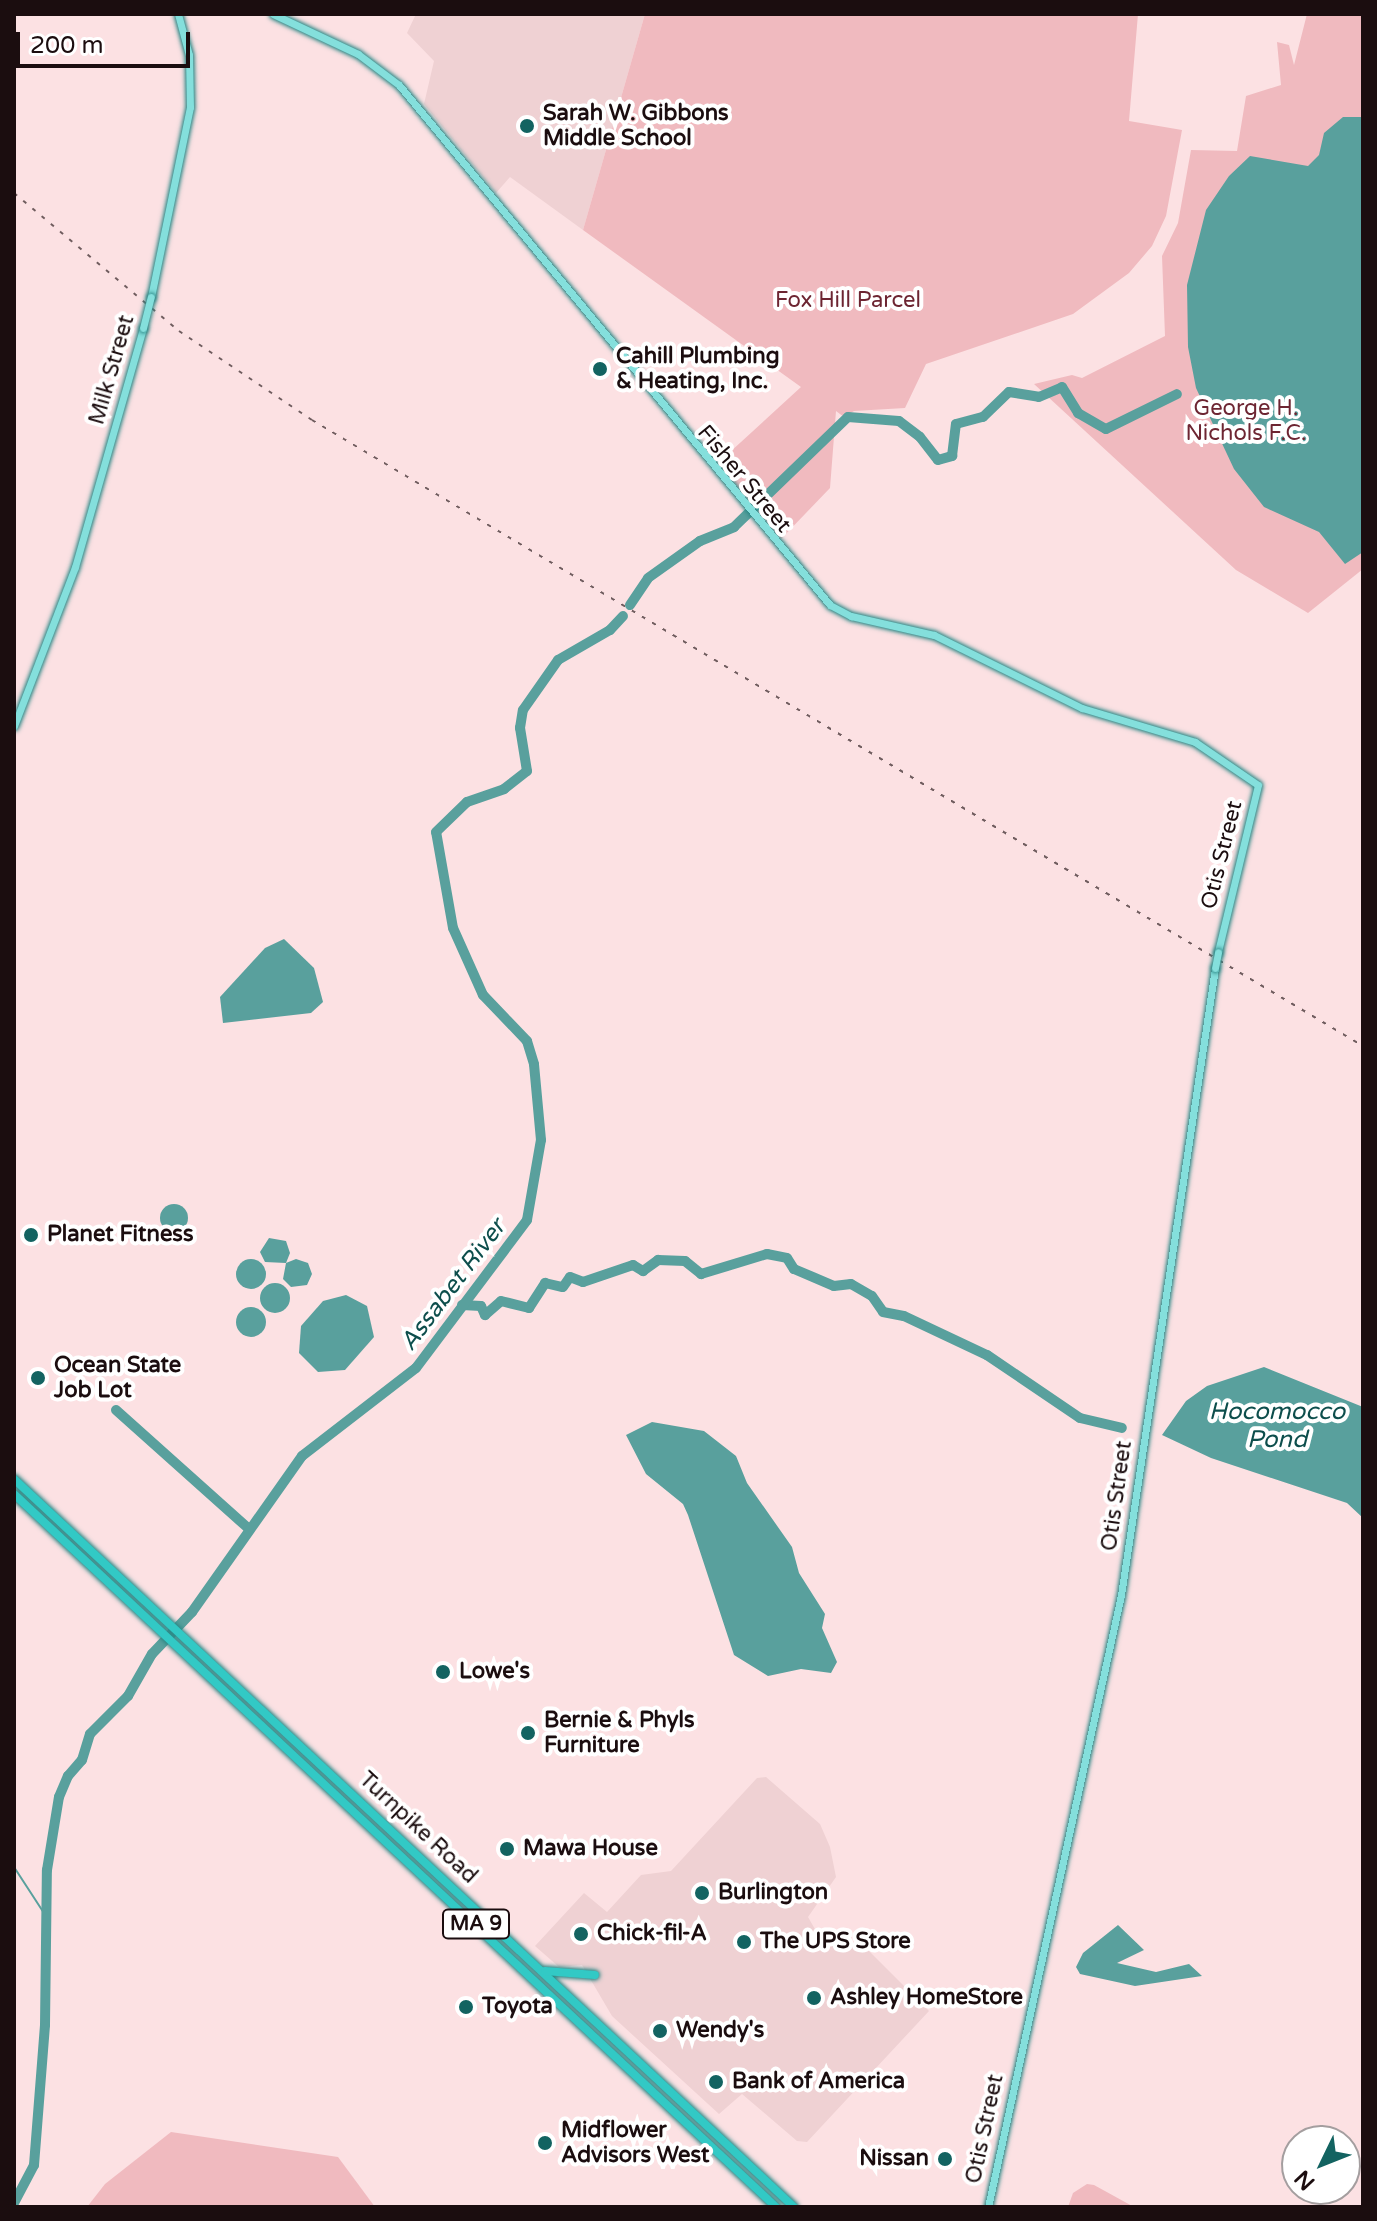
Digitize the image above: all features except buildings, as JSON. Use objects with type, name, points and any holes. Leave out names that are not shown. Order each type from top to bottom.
[{"type":"highway","name":"Turnpike Road","points":[[14,1479],[545,1971],[794,2207]]},
{"type":"highway","name":"Turnpike Road","points":[[14,1494],[776,2207]]},
{"type":"highway","points":[[545,1971],[595,1975]]},
{"type":"main road","name":"Milk Street","points":[[14,726],[75,566],[151,297],[190,107],[189,55],[178,14]]},
{"type":"main road","name":"Fisher Street","points":[[273,14],[358,54],[399,85],[747,510],[836,609],[934,635],[1082,708],[1195,742],[1258,785]]},
{"type":"main road","name":"Otis Street","points":[[988,2207],[1121,1595],[1215,968],[1258,785]]},
{"type":"shaded area","name":"Sarah W. Gibbons Middle School","points":[[416,14],[645,14],[583,230],[510,177],[496,193],[424,104],[434,61],[407,33]]},
{"type":"shaded area","points":[[766,1777],[820,1824],[830,1847],[836,1877],[808,1917],[816,1931],[864,1946],[929,2011],[807,2142],[797,2141],[742,2094],[719,2114],[612,2016],[582,1965],[559,1967],[535,1946],[584,1893],[607,1912],[641,1875],[671,1871],[757,1778]]},
{"type":"green space","name":"Fox Hill Parcel","points":[[645,14],[1138,14],[1129,121],[1182,130],[1166,216],[1152,246],[1129,273],[1073,314],[926,364],[905,408],[854,411],[844,417],[836,411],[830,488],[781,539],[718,463],[801,387],[583,230]]},
{"type":"green space","name":"George H. Nichols F.C.","points":[[1307,14],[1363,14],[1363,569],[1308,613],[1236,570],[1034,384],[1072,375],[1082,378],[1165,336],[1162,256],[1178,223],[1191,150],[1237,151],[1246,96],[1281,85],[1277,42],[1289,45],[1294,65]]},
{"type":"green space","points":[[171,2132],[338,2157],[375,2207],[87,2207],[105,2184]]},
{"type":"green space","points":[[1087,2184],[1134,2207],[1068,2207],[1073,2193]]},
{"type":"water","points":[[1343,117],[1363,117],[1363,552],[1345,564],[1319,532],[1264,507],[1234,469],[1196,388],[1188,347],[1187,285],[1206,210],[1229,176],[1250,156],[1308,166],[1319,155],[1324,133]]},
{"type":"water","points":[[284,939],[314,968],[323,1002],[311,1013],[223,1023],[220,997],[265,948]]},
{"type":"water","points":[[174,1204],[184,1208],[188,1218],[184,1228],[174,1232],[164,1228],[160,1218],[164,1208]]},
{"type":"water","points":[[269,1238],[286,1241],[290,1253],[286,1263],[265,1262],[260,1252]]},
{"type":"water","points":[[251,1259],[257,1260],[265,1268],[265,1280],[257,1288],[251,1289],[245,1288],[237,1280],[236,1274],[237,1268],[245,1260]]},
{"type":"water","points":[[296,1259],[308,1263],[312,1274],[307,1285],[291,1287],[283,1279],[286,1263]]},
{"type":"water","points":[[275,1283],[281,1284],[289,1292],[289,1304],[281,1312],[275,1313],[269,1312],[261,1304],[260,1298],[261,1292],[269,1284]]},
{"type":"water","points":[[346,1295],[367,1306],[374,1337],[345,1370],[318,1372],[299,1353],[301,1326],[323,1301]]},
{"type":"water","points":[[251,1307],[257,1308],[265,1316],[265,1328],[257,1336],[251,1337],[245,1336],[237,1328],[236,1322],[237,1316],[245,1308]]},
{"type":"water","name":"Hocomocco Pond","points":[[1264,1367],[1363,1407],[1363,1518],[1347,1503],[1211,1458],[1162,1435],[1186,1401],[1207,1386]]},
{"type":"water","points":[[652,1422],[704,1431],[736,1456],[747,1483],[792,1547],[799,1573],[825,1614],[822,1628],[837,1662],[831,1673],[801,1669],[768,1676],[734,1655],[683,1504],[646,1474],[626,1435]]},
{"type":"water","points":[[1118,1925],[1144,1950],[1117,1963],[1156,1972],[1189,1964],[1202,1976],[1135,1986],[1080,1974],[1076,1967],[1083,1953]]},
{"type":"waterway","name":"Assabet River","points":[[630,605],[648,578],[700,541],[734,527],[848,417],[899,421],[920,437],[938,460],[952,456],[956,424],[983,417],[1009,392],[1039,397],[1062,387],[1078,413],[1106,429],[1177,394]]},
{"type":"waterway","name":"Assabet River","points":[[14,2203],[34,2165],[45,2025],[47,1870],[59,1797],[68,1776],[82,1760],[90,1734],[128,1696],[152,1654],[192,1612],[302,1456],[416,1368],[527,1220],[541,1140],[534,1064],[527,1041],[483,995],[453,928],[436,832],[467,802],[504,789],[527,771],[520,728],[523,710],[558,660],[610,630],[623,616]]},
{"type":"waterway","points":[[462,1305],[481,1306],[485,1315],[501,1301],[529,1308],[545,1283],[563,1287],[570,1277],[583,1282],[633,1265],[643,1271],[658,1260],[685,1261],[701,1274],[767,1254],[787,1258],[794,1269],[834,1286],[851,1284],[872,1296],[883,1312],[904,1316],[987,1355],[1080,1418],[1122,1428]]},
{"type":"waterway","points":[[116,1410],[249,1529]]},
{"type":"waterway","points":[[14,1867],[46,1916]]},
{"type":"railway","points":[[14,193],[179,331],[312,420],[1363,1046]]},
{"type":"place","name":"Sarah W. Gibbons Middle School","points":[[527,126]]},
{"type":"place","name":"Cahill Plumbing & Heating, Inc.","points":[[600,369]]},
{"type":"place","name":"Planet Fitness","points":[[31,1235]]},
{"type":"place","name":"Ocean State Job Lot","points":[[38,1378]]},
{"type":"place","name":"Lowe's","points":[[443,1672]]},
{"type":"place","name":"Bernie & Phyls Furniture","points":[[528,1733]]},
{"type":"place","name":"Mawa House","points":[[507,1849]]},
{"type":"place","name":"Burlington","points":[[702,1893]]},
{"type":"place","name":"Chick-fil-A","points":[[581,1934]]},
{"type":"place","name":"The UPS Store","points":[[744,1942]]},
{"type":"place","name":"Ashley HomeStore","points":[[814,1998]]},
{"type":"place","name":"Toyota","points":[[466,2007]]},
{"type":"place","name":"Wendy's","points":[[660,2031]]},
{"type":"place","name":"Bank of America","points":[[716,2082]]},
{"type":"place","name":"Midflower Advisors West","points":[[545,2143]]},
{"type":"place","name":"Nissan","points":[[945,2159]]}]
